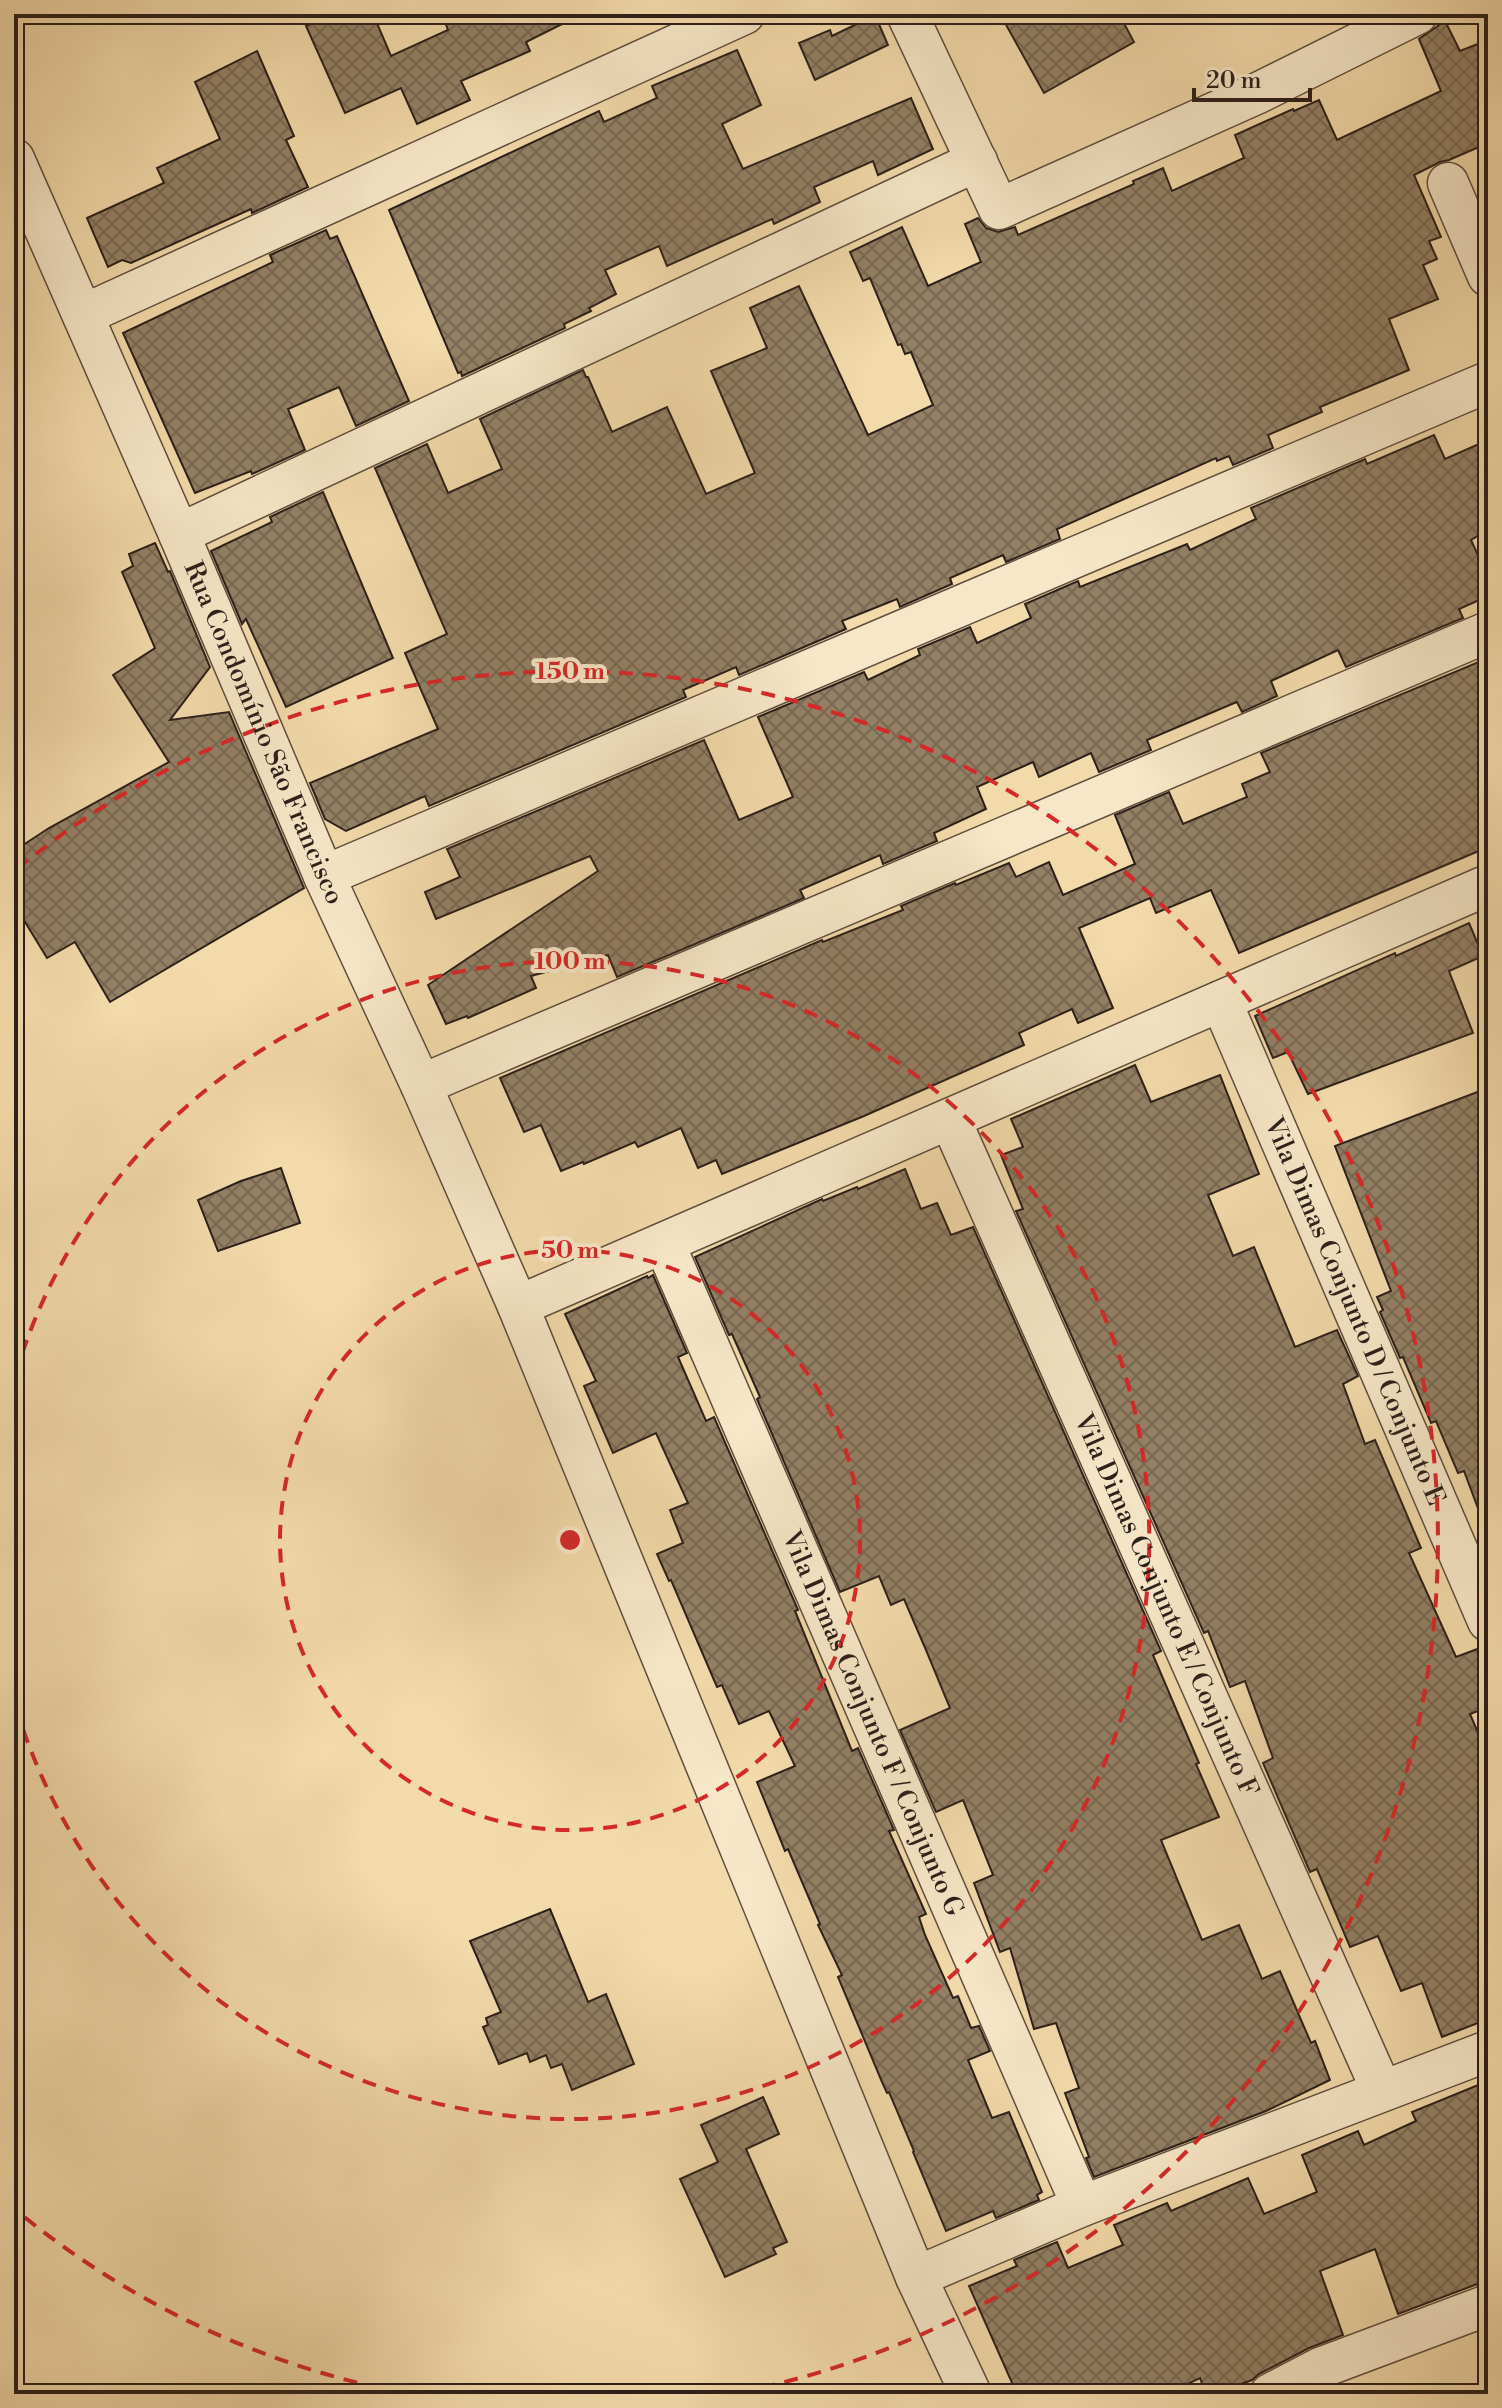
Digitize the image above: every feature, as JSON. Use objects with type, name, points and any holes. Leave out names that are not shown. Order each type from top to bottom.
[{"type":"street","points":[[83,315],[744,14]]},
{"type":"street","points":[[907,14],[999,209],[1256,94],[1400,23]]},
{"type":"street","name":"Rua Condomínio São Francisco","points":[[14,159],[179,534],[324,876],[421,1085],[518,1306],[916,2277],[971,2394]]},
{"type":"street","points":[[179,534],[977,161]]},
{"type":"street","points":[[1448,183],[1488,276]]},
{"type":"street","points":[[324,876],[1488,382]]},
{"type":"street","points":[[421,1085],[1488,632]]},
{"type":"street","points":[[518,1306],[1221,1001],[1485,893]]},
{"type":"street","name":"Vila Dimas Conjunto D / Conjunto E","points":[[1221,1001],[1488,1621]]},
{"type":"street","name":"Vila Dimas Conjunto E / Conjunto F","points":[[950,1119],[1382,2091]]},
{"type":"street","name":"Vila Dimas Conjunto F / Conjunto G","points":[[664,1243],[1082,2206]]},
{"type":"street","points":[[916,2277],[1082,2206],[1488,2051]]},
{"type":"street","points":[[1270,2394],[1325,2381],[1488,2305]]},
{"type":"building","points":[[330,14],[373,14],[391,56],[448,30],[442,14],[582,14],[526,42],[530,51],[461,81],[470,100],[417,124],[401,88],[345,113],[306,26]]},
{"type":"building","points":[[1000,14],[1119,14],[1134,42],[1044,93]]},
{"type":"building","points":[[875,15],[888,45],[815,80],[799,43],[830,30],[832,36]]},
{"type":"building","points":[[1445,21],[1460,51],[1488,40],[1488,143],[1414,175],[1441,237],[1429,241],[1437,259],[1423,265],[1438,299],[1389,319],[1409,370],[1320,407],[1322,412],[1268,435],[1273,448],[1233,465],[1229,456],[1217,461],[1216,458],[1057,529],[1060,539],[1006,562],[1003,555],[950,578],[952,584],[900,607],[897,599],[842,621],[846,629],[739,675],[736,667],[683,690],[686,697],[429,806],[425,796],[346,831],[325,819],[310,783],[438,729],[405,653],[447,634],[375,468],[427,444],[448,493],[502,469],[480,419],[583,370],[612,432],[667,407],[706,494],[755,473],[711,371],[767,348],[750,308],[799,286],[868,435],[933,405],[911,352],[905,354],[901,344],[898,345],[870,278],[863,281],[850,252],[902,227],[928,286],[981,262],[965,224],[978,218],[986,228],[998,232],[1015,227],[1018,235],[1163,168],[1172,191],[1244,158],[1235,135],[1319,100],[1337,140],[1441,91],[1419,39]]},
{"type":"building","points":[[737,50],[761,105],[722,124],[743,169],[911,98],[933,149],[878,175],[873,161],[814,187],[820,202],[774,224],[772,219],[667,266],[659,246],[605,270],[616,294],[564,324],[565,328],[462,376],[461,372],[458,373],[389,210],[599,111],[604,122],[657,98],[652,86]]},
{"type":"building","points":[[257,51],[294,136],[286,140],[308,187],[131,263],[122,260],[108,267],[87,218],[164,183],[157,168],[220,139],[195,82]]},
{"type":"building","points":[[326,230],[330,239],[337,236],[409,401],[356,426],[339,387],[288,409],[305,450],[252,474],[251,471],[195,493],[123,333],[273,262],[270,255]]},
{"type":"building","points":[[1434,435],[1445,459],[1488,440],[1488,530],[1471,540],[1488,577],[1488,596],[1459,609],[1463,618],[1346,667],[1338,650],[1271,681],[1277,696],[1242,712],[1237,702],[1147,740],[1151,750],[1099,772],[1091,753],[1039,777],[1033,762],[977,787],[986,809],[934,833],[937,841],[883,864],[880,855],[800,890],[804,898],[617,977],[608,955],[531,976],[536,988],[468,1018],[446,1024],[428,985],[598,871],[590,856],[436,919],[425,892],[460,877],[447,849],[704,740],[739,820],[793,797],[758,717],[864,672],[868,680],[920,655],[918,649],[970,627],[977,643],[1031,618],[1025,604],[1078,581],[1080,587],[1187,544],[1190,550],[1256,519],[1251,508],[1365,459],[1367,464]]},
{"type":"building","points":[[323,492],[393,658],[286,707],[246,619],[242,624],[211,551],[272,522],[270,517]]},
{"type":"building","points":[[155,543],[210,667],[170,720],[229,712],[304,888],[110,1002],[75,942],[47,958],[14,904],[14,851],[49,828],[169,762],[113,675],[155,648],[122,572],[133,566],[129,554]]},
{"type":"building","points":[[1481,661],[1488,677],[1488,847],[1239,953],[1211,890],[1156,913],[1150,898],[1079,928],[1113,1008],[1078,1023],[1072,1009],[1019,1033],[1024,1045],[864,1116],[722,1174],[716,1160],[698,1168],[681,1128],[638,1147],[635,1142],[561,1171],[541,1125],[524,1132],[500,1078],[822,940],[903,910],[901,906],[955,883],[1009,863],[1016,877],[1049,862],[1063,895],[1135,864],[1115,815],[1169,792],[1183,824],[1247,797],[1242,784],[1270,772],[1261,753]]},
{"type":"building","points":[[1469,923],[1483,956],[1449,971],[1473,1033],[1308,1094],[1288,1052],[1273,1058],[1255,1016]]},
{"type":"building","points":[[1135,1065],[1151,1102],[1220,1075],[1259,1174],[1208,1195],[1233,1256],[1254,1247],[1295,1347],[1337,1330],[1358,1376],[1343,1384],[1365,1444],[1375,1440],[1421,1548],[1409,1553],[1456,1657],[1488,1645],[1488,1707],[1470,1714],[1488,1756],[1488,2019],[1442,2037],[1422,1983],[1401,1991],[1378,1936],[1350,1947],[1317,1869],[1310,1872],[1263,1763],[1273,1758],[1245,1681],[1230,1687],[1208,1631],[1204,1633],[1016,1211],[1023,1209],[1001,1155],[1023,1147],[1011,1119]]},
{"type":"building","points":[[1488,1088],[1488,1526],[1485,1527],[1464,1471],[1458,1473],[1436,1421],[1431,1423],[1380,1312],[1383,1310],[1377,1297],[1391,1291],[1335,1146]]},
{"type":"building","points":[[281,1168],[300,1223],[218,1251],[198,1200]]},
{"type":"building","points":[[905,1169],[921,1209],[937,1203],[951,1235],[973,1227],[1161,1651],[1153,1655],[1219,1817],[1161,1840],[1202,1940],[1239,1925],[1262,1979],[1280,1971],[1311,2043],[1315,2041],[1330,2080],[1266,2111],[1094,2177],[1065,2093],[1079,2088],[1056,2023],[1034,2029],[1010,1948],[1000,1952],[974,1883],[993,1875],[963,1800],[936,1812],[900,1730],[950,1708],[904,1599],[891,1605],[879,1576],[840,1592],[757,1399],[760,1397],[695,1257],[822,1199],[858,1189]]},
{"type":"building","points":[[653,1275],[687,1353],[678,1357],[706,1421],[714,1417],[798,1610],[795,1611],[852,1751],[858,1748],[894,1830],[889,1831],[926,1914],[919,1917],[925,1935],[953,1998],[958,1996],[971,2028],[979,2026],[990,2051],[968,2060],[992,2118],[1009,2112],[1042,2192],[1037,2195],[1039,2200],[996,2218],[993,2211],[946,2231],[838,1977],[842,1975],[757,1782],[795,1766],[769,1711],[739,1724],[722,1685],[717,1687],[657,1554],[683,1543],[670,1510],[688,1503],[656,1433],[613,1453],[584,1386],[596,1381],[565,1314]]},
{"type":"building","points":[[550,1909],[588,2002],[606,1994],[634,2064],[572,2090],[562,2064],[551,2068],[546,2055],[530,2062],[527,2053],[499,2064],[483,2027],[488,2025],[486,2018],[501,2012],[470,1941]]},
{"type":"building","points":[[1488,2081],[1488,2283],[1480,2283],[1398,2314],[1375,2249],[1320,2271],[1343,2335],[1309,2348],[1252,2380],[1213,2394],[1206,2394],[1200,2378],[1166,2394],[1017,2394],[969,2286],[1017,2266],[1014,2260],[1057,2242],[1068,2268],[1123,2245],[1114,2225],[1167,2203],[1171,2211],[1248,2178],[1264,2214],[1317,2192],[1302,2155],[1358,2131],[1364,2145],[1416,2121],[1412,2112]]},
{"type":"building","points":[[763,2097],[779,2134],[746,2149],[787,2242],[773,2248],[776,2254],[725,2277],[680,2179],[718,2162],[701,2125]]}]
